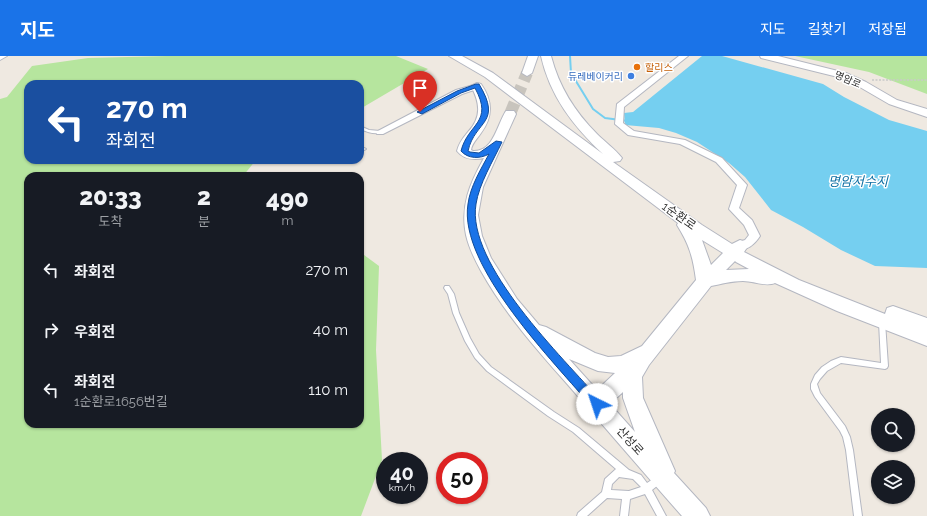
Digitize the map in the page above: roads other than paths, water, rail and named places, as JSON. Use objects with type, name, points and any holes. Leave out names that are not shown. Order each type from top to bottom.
[{"type":"main road","name":"1순환로","points":[[454,56],[482,71],[504,86],[534,111],[677,215],[736,249],[793,285],[927,338]]},
{"type":"main road","name":"1순환로","points":[[468,56],[507,79],[736,249],[769,262],[825,288],[927,324]]},
{"type":"main road","points":[[527,73],[533,56]]},
{"type":"main road","points":[[546,56],[551,77],[558,93],[577,120],[594,139],[627,168]]},
{"type":"main road","name":"명암로","points":[[766,56],[842,74],[893,102],[927,113]]},
{"type":"main road","points":[[476,86],[485,78],[482,71]]},
{"type":"main road","points":[[476,86],[487,84],[504,86]]},
{"type":"main road","points":[[476,86],[483,98],[485,106],[484,115],[481,124],[467,140],[464,151],[468,154],[485,154],[498,142]]},
{"type":"main road","name":"산성로","points":[[510,114],[476,190],[472,204],[472,227],[483,258],[494,278],[527,325],[698,516]]},
{"type":"main road","points":[[677,215],[694,238],[700,252],[705,281]]},
{"type":"main road","points":[[667,481],[633,398],[632,376],[705,281],[736,249]]},
{"type":"main road","points":[[705,281],[736,274],[753,275],[793,285]]},
{"type":"main road","points":[[527,325],[573,351],[593,361],[606,365],[619,365],[649,352]]},
{"type":"main road","points":[[597,404],[649,352]]},
{"type":"street","points":[[684,56],[620,106],[619,124],[631,133],[682,142],[719,160],[742,185],[734,209],[748,223],[755,236],[749,243],[736,249]]},
{"type":"street","points":[[380,132],[459,92],[476,86]]},
{"type":"lane","points":[[364,129],[368,131],[380,132]]},
{"type":"lane","points":[[447,288],[451,294],[456,313],[467,339],[489,370],[576,430],[626,474]]},
{"type":"lane","points":[[858,516],[849,447],[845,433],[822,401],[814,382],[818,376],[835,362],[841,360],[885,366],[882,321]]},
{"type":"lane","points":[[581,516],[606,494],[608,482],[617,473],[626,474],[640,479],[662,516]]},
{"type":"lane","points":[[606,494],[626,496],[646,490],[667,481]]},
{"type":"lane","points":[[624,516],[626,496]]},
{"type":"water","name":"명암저수지","points":[[702,56],[722,56],[823,84],[844,97],[889,120],[927,131],[927,268],[875,266],[841,250],[771,210],[745,177],[729,163],[697,142],[659,128],[625,125],[624,113],[633,112]]},
{"type":"waterway","points":[[570,56],[571,73],[593,109],[605,118],[628,121]]},
{"type":"tunnel","points":[[510,114],[527,73]]},
{"type":"place","name":"할리스","points":[[637,67]]},
{"type":"place","name":"듀레베이커리","points":[[631,76]]}]
